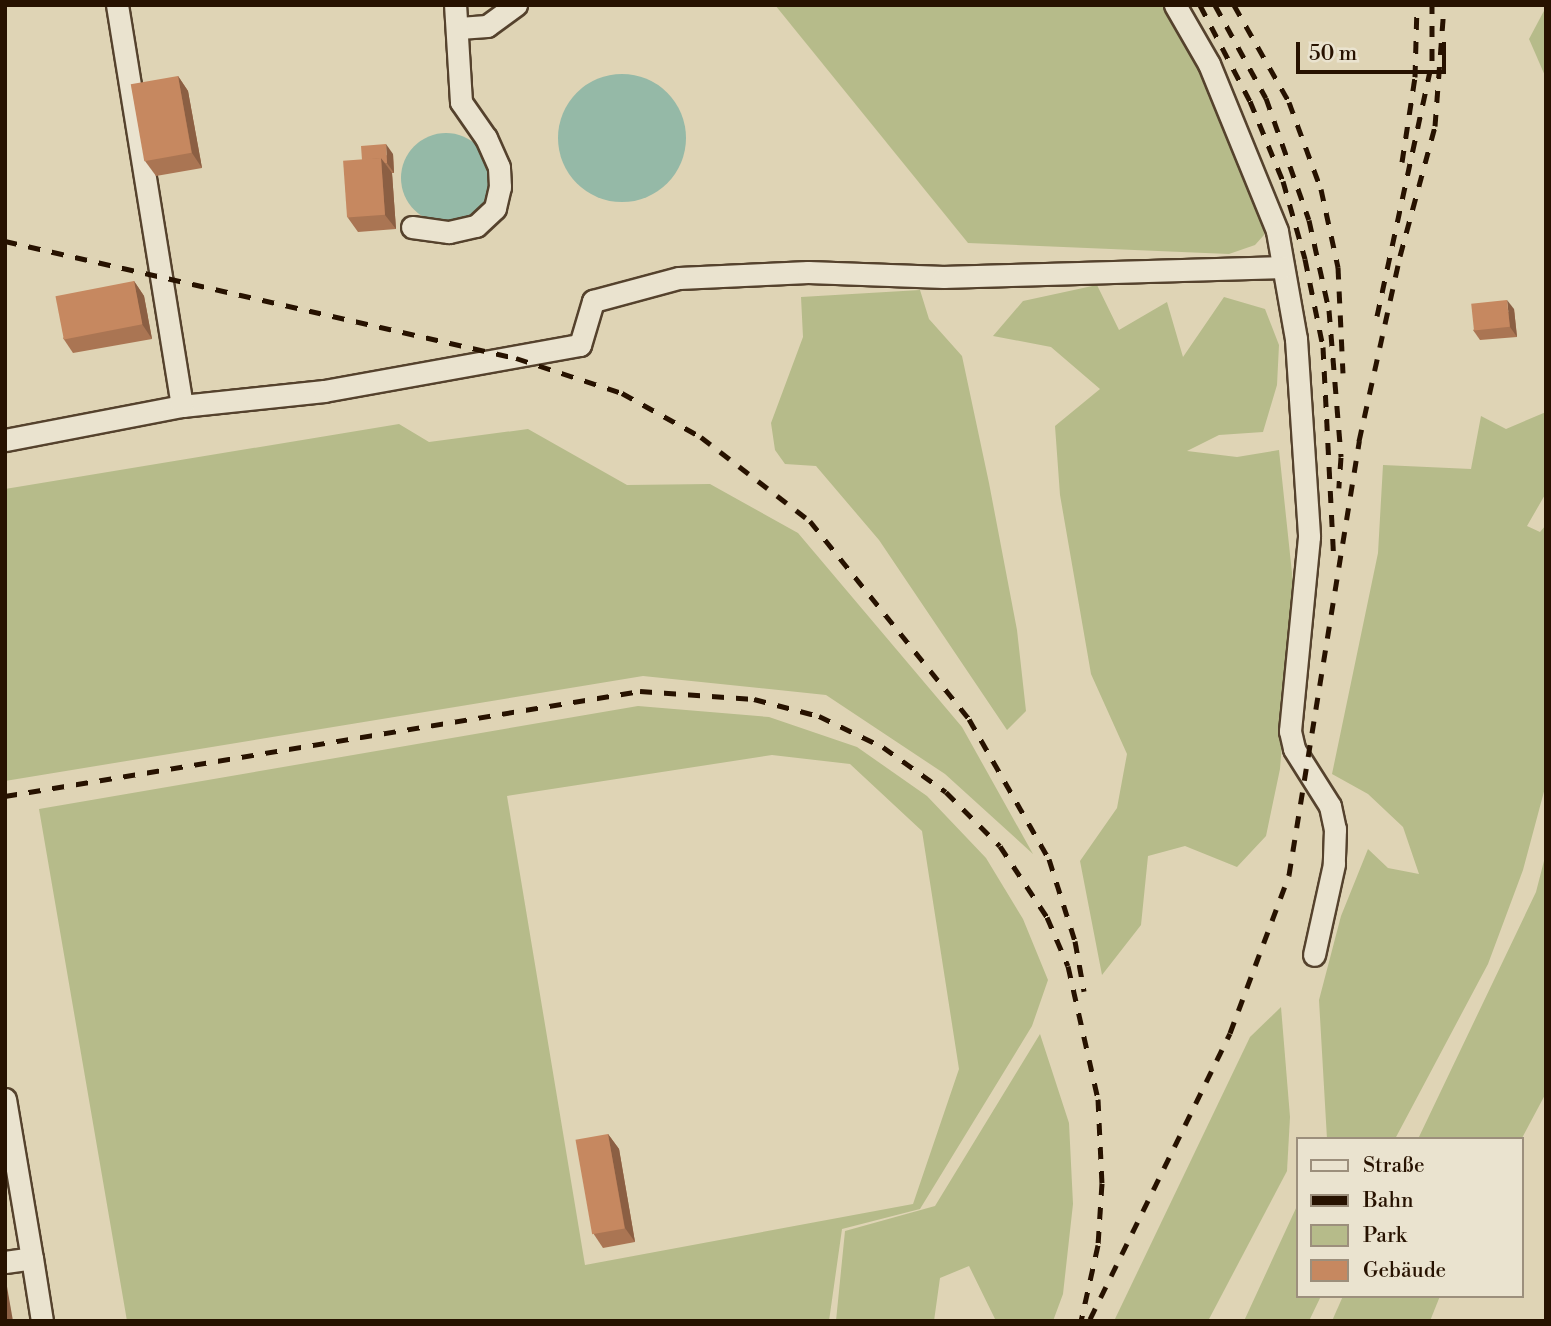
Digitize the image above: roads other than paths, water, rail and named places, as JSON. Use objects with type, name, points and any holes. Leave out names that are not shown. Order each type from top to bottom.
[{"type":"lane","points":[[117,5],[182,406]]},
{"type":"lane","points":[[412,227],[449,232],[476,226],[495,208],[498,197],[499,167],[486,138],[461,102],[459,28],[455,5]]},
{"type":"lane","points":[[459,28],[486,26],[516,5]]},
{"type":"lane","points":[[1175,5],[1209,64],[1244,144],[1276,231],[1296,339],[1309,537],[1290,731],[1293,749],[1330,806],[1335,829],[1334,864],[1314,955]]},
{"type":"lane","points":[[5,440],[182,406],[324,391],[580,345],[593,301],[679,278],[808,272],[944,277],[1283,267]]},
{"type":"lane","points":[[5,1099],[32,1258],[37,1320]]},
{"type":"lane","points":[[5,1262],[32,1258]]},
{"type":"railway","points":[[1200,5],[1250,101],[1283,181],[1305,259],[1323,347],[1334,562]]},
{"type":"railway","points":[[1215,5],[1266,98],[1309,220],[1329,310],[1341,457],[1339,488]]},
{"type":"railway","points":[[1234,5],[1289,102],[1321,189],[1338,267],[1343,373]]},
{"type":"railway","points":[[1402,162],[1415,77],[1417,5]]},
{"type":"railway","points":[[1377,316],[1432,61],[1432,5]]},
{"type":"railway","points":[[1090,1319],[1230,1033],[1289,875],[1359,441],[1400,256],[1435,126],[1444,5]]},
{"type":"railway","points":[[5,241],[516,358],[622,393],[701,437],[810,521],[969,719],[1049,859],[1075,941],[1084,991]]},
{"type":"railway","points":[[5,796],[640,691],[754,699],[819,716],[883,747],[946,792],[1000,846],[1047,917],[1068,966],[1098,1099],[1102,1183],[1098,1245],[1081,1321]]}]
